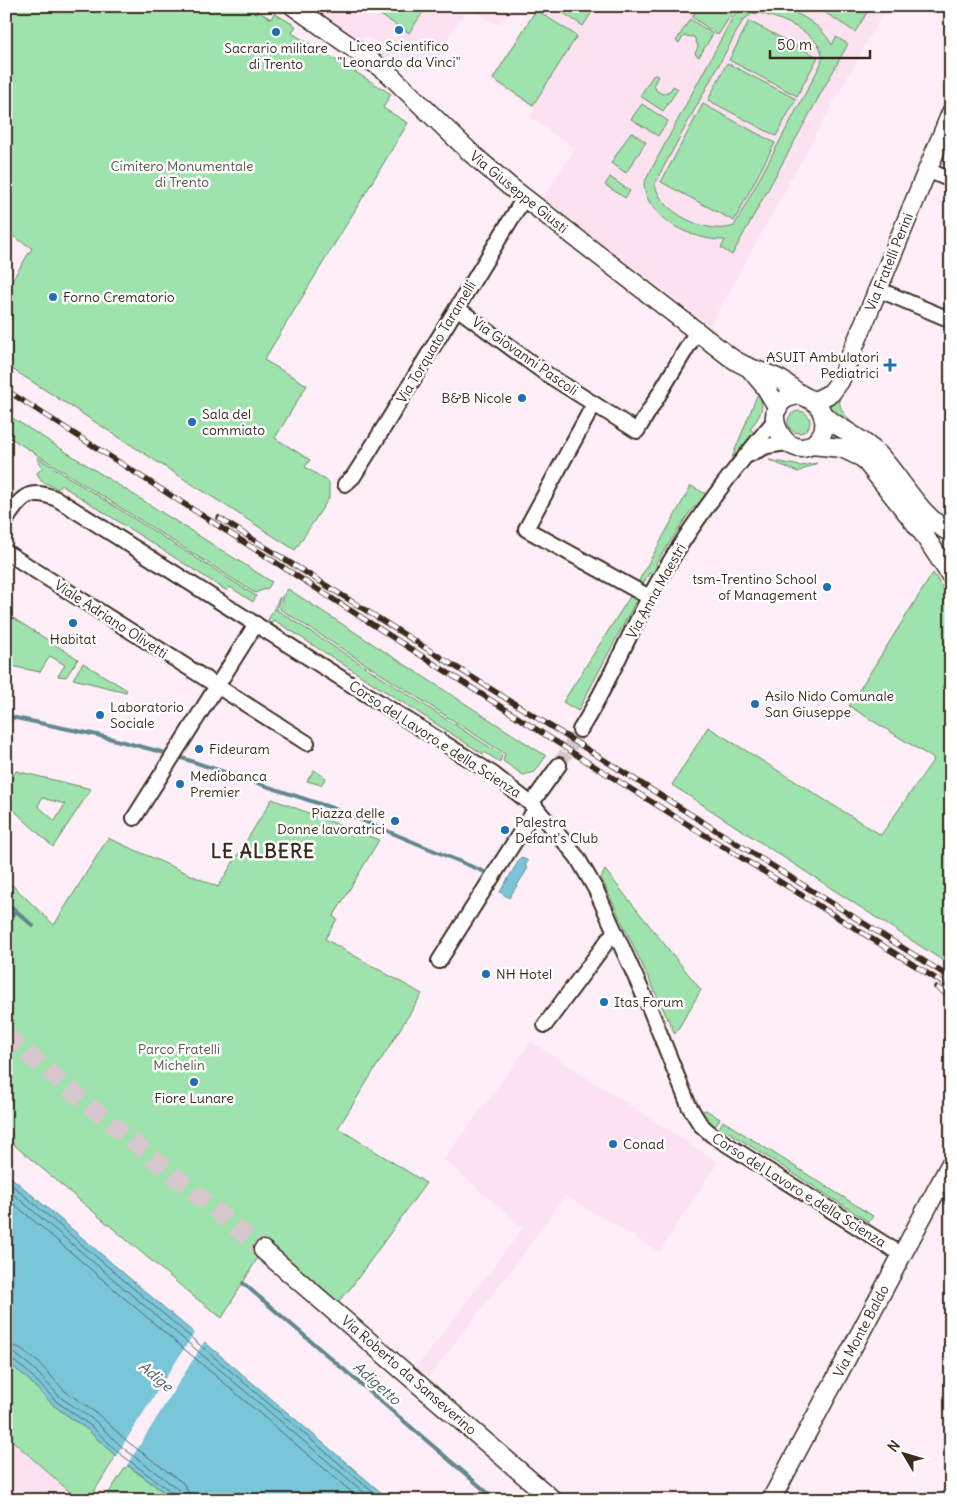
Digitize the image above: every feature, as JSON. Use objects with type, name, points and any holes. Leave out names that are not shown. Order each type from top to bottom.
[{"type":"street","name":"Via Giuseppe Giusti","points":[[293,6],[388,73],[478,160],[524,198],[750,370],[766,388],[776,414],[778,433],[786,442]]},
{"type":"street","name":"Via Fratelli Perini","points":[[813,404],[837,386],[951,113]]},
{"type":"street","points":[[927,170],[951,180]]},
{"type":"street","name":"Via Torquato Taramelli","points":[[345,484],[353,477],[368,455],[524,198]]},
{"type":"street","points":[[877,289],[951,320]]},
{"type":"street","name":"Via Giovanni Pascoli","points":[[457,308],[545,373],[638,430],[697,331]]},
{"type":"street","name":"Via Giuseppe Giusti","points":[[750,370],[776,377],[868,444],[927,514],[951,533]]},
{"type":"street","points":[[776,414],[785,399],[813,404],[822,433],[811,445]]},
{"type":"street","points":[[594,404],[526,529],[649,597]]},
{"type":"street","name":"Via Anna Maestri","points":[[580,730],[604,690],[649,597],[697,521],[776,414]]},
{"type":"street","points":[[786,442],[800,448],[811,445],[842,448],[863,458],[922,532],[951,576]]},
{"type":"street","name":"Via Anna Maestri","points":[[744,458],[762,448],[786,442]]},
{"type":"street","name":"Corso del Lavoro e della Scienza","points":[[6,520],[18,502],[25,496],[38,493],[48,495],[493,774],[534,806],[578,857],[596,890],[650,1009],[688,1106],[700,1124],[712,1135],[902,1255]]},
{"type":"street","name":"Viale Adriano Olivetti","points":[[6,552],[307,743]]},
{"type":"street","points":[[134,818],[256,624]]},
{"type":"street","points":[[439,961],[559,764]]},
{"type":"street","points":[[545,1025],[614,932]]},
{"type":"street","name":"Via Monte Baldo","points":[[771,1500],[951,1163]]},
{"type":"street","name":"Via Roberto da Sanseverino","points":[[263,1250],[553,1500]]},
{"type":"shaded area","name":"Liceo Scientifico \"Leonardo da Vinci\"","points":[[311,6],[514,6],[502,22],[496,24],[468,8],[433,60],[423,54],[417,63],[400,51],[392,62],[381,54],[381,45],[368,37],[359,41]]},
{"type":"shaded area","points":[[535,6],[887,6],[710,326],[543,198],[575,149],[530,117],[535,108],[490,81],[536,8]]},
{"type":"shaded area","points":[[531,1042],[718,1162],[659,1252],[565,1195],[518,1261],[429,1377],[416,1368],[523,1228],[444,1159]]},
{"type":"shaded area","points":[[6,1435],[79,1500],[6,1500]]},
{"type":"green space","name":"Cimitero Monumentale di Trento","points":[[6,6],[250,6],[271,19],[274,13],[296,26],[292,33],[391,94],[383,108],[408,123],[264,360],[307,385],[275,438],[310,460],[305,467],[329,482],[329,498],[295,550],[6,365],[6,290],[32,248],[6,232]]},
{"type":"green space","points":[[377,6],[406,6],[413,10],[415,6],[427,6],[409,33],[374,11]]},
{"type":"green space","points":[[553,6],[596,6],[583,26]]},
{"type":"green space","points":[[699,6],[737,6],[718,35],[692,17]]},
{"type":"green space","points":[[744,6],[779,6],[794,12],[816,26],[832,45],[836,37],[848,44],[732,255],[721,248],[725,240],[699,237],[673,225],[662,217],[646,196],[644,183],[734,15]],"holes":[[[752,14],[767,15],[796,27],[814,40],[822,55],[821,63],[734,226],[712,228],[686,219],[675,212],[658,194],[655,183],[743,20]]]},
{"type":"green space","points":[[815,6],[871,6],[855,32]]},
{"type":"green space","points":[[536,10],[577,36],[533,105],[493,79]]},
{"type":"green space","points":[[690,19],[713,34],[699,57],[695,54],[698,46],[694,37],[684,36],[679,43],[676,41]]},
{"type":"green space","points":[[749,21],[818,57],[797,96],[729,60]]},
{"type":"green space","points":[[727,63],[796,99],[776,136],[708,100]]},
{"type":"green space","points":[[654,74],[658,76],[654,84],[656,90],[662,94],[670,91],[673,86],[678,89],[663,111],[640,96]]},
{"type":"green space","points":[[642,104],[668,121],[658,136],[631,119]]},
{"type":"green space","points":[[703,104],[775,143],[734,221],[661,182]]},
{"type":"green space","points":[[631,132],[646,142],[626,173],[611,163]]},
{"type":"green space","points":[[610,177],[630,191],[625,198],[605,185]]},
{"type":"green space","points":[[758,393],[762,408],[750,429],[754,432],[729,465]]},
{"type":"green space","points":[[840,395],[841,409],[856,427],[835,416],[824,403]]},
{"type":"green space","points":[[795,411],[803,411],[810,418],[810,426],[803,433],[795,433],[788,426],[788,418]]},
{"type":"green space","points":[[6,414],[272,582],[268,588],[255,593],[6,435]]},
{"type":"green space","points":[[37,457],[256,596],[253,602],[230,587],[227,591],[61,485],[58,489],[41,481],[37,473],[42,468]]},
{"type":"green space","points":[[769,460],[801,466],[817,463],[798,472]]},
{"type":"green space","points":[[691,486],[708,495],[692,509],[656,563],[657,570],[654,576],[649,573],[642,586],[637,584]]},
{"type":"green space","points":[[933,573],[951,600],[951,673],[942,687],[951,695],[951,966],[672,785],[708,727],[881,835],[934,759],[849,706]]},
{"type":"green space","points":[[288,589],[546,756],[535,772],[523,775],[503,761],[505,754],[280,609],[282,597]]},
{"type":"green space","points":[[631,595],[636,601],[578,711],[563,702]]},
{"type":"green space","points":[[280,597],[277,610],[502,755],[500,762],[484,752],[483,754],[274,620],[271,624],[268,620]]},
{"type":"green space","points":[[13,618],[78,659],[66,677],[58,676],[65,665],[50,656],[40,672],[6,665],[6,629]]},
{"type":"green space","points":[[83,663],[127,690],[126,692],[73,679]]},
{"type":"green space","points":[[314,770],[326,778],[321,785],[307,781]]},
{"type":"green space","points":[[16,771],[91,789],[53,847],[6,803],[6,786]],"holes":[[[42,798],[65,804],[55,821],[38,806]]]},
{"type":"green space","name":"Parco Fratelli Michelin","points":[[272,799],[379,840],[333,917],[337,919],[325,939],[422,994],[338,1128],[426,1183],[350,1289],[336,1304],[267,1242],[222,1318],[193,1296],[6,1138],[6,879],[54,925],[108,838],[218,887]]},
{"type":"green space","points":[[605,870],[701,990],[675,1034],[601,878]]},
{"type":"green space","points":[[706,1110],[720,1119],[714,1128],[706,1122],[700,1112]]},
{"type":"green space","points":[[723,1121],[873,1216],[869,1222],[727,1131],[725,1134],[718,1130]]},
{"type":"green space","points":[[6,1361],[25,1376],[53,1405],[88,1430],[116,1456],[89,1500],[79,1500],[6,1435]]},
{"type":"green space","points":[[127,1465],[174,1500],[104,1500]]},
{"type":"water","points":[[521,857],[528,861],[525,866],[528,868],[509,898],[500,892]]},
{"type":"water","name":"Adige","points":[[6,1173],[390,1500],[174,1500],[116,1456],[88,1430],[53,1405],[25,1376],[6,1361]]},
{"type":"pier","points":[[196,1330],[206,1339],[126,1467],[114,1459]]},
{"type":"waterway","points":[[6,716],[97,735],[169,754]]},
{"type":"waterway","points":[[176,756],[335,809],[487,873]]},
{"type":"waterway","points":[[6,902],[33,926]]},
{"type":"waterway","points":[[6,925],[16,911]]},
{"type":"waterway","name":"Adigetto","points":[[243,1283],[496,1500]]},
{"type":"tunnel","points":[[559,765],[580,730]]},
{"type":"tunnel","points":[[6,1036],[263,1250]]},
{"type":"railway","points":[[6,390],[586,761],[951,988]]},
{"type":"railway","points":[[219,518],[951,978]]},
{"type":"railway","points":[[936,987],[951,997]]},
{"type":"place","name":"Liceo Scientifico \"Leonardo da Vinci\"","points":[[399,30]]},
{"type":"place","name":"Sacrario militare di Trento","points":[[276,32]]},
{"type":"place","name":"Forno Crematorio","points":[[53,297]]},
{"type":"place","name":"ASUIT Ambulatori Pediatrici","points":[[890,365]]},
{"type":"place","name":"B&B Nicole","points":[[522,398]]},
{"type":"place","name":"Sala del commiato","points":[[192,422]]},
{"type":"place","name":"tsm-Trentino School of Management","points":[[827,587]]},
{"type":"place","name":"Habitat","points":[[73,623]]},
{"type":"place","name":"Asilo Nido Comunale San Giuseppe","points":[[755,704]]},
{"type":"place","name":"Laboratorio Sociale","points":[[100,715]]},
{"type":"place","name":"Fideuram","points":[[199,749]]},
{"type":"place","name":"Mediobanca Premier","points":[[180,784]]},
{"type":"place","name":"Piazza delle Donne lavoratrici","points":[[395,821]]},
{"type":"place","name":"Palestra Defant's Club","points":[[505,830]]},
{"type":"place","name":"NH Hotel","points":[[486,974]]},
{"type":"place","name":"Itas Forum","points":[[604,1002]]},
{"type":"place","name":"Fiore Lunare","points":[[194,1082]]},
{"type":"place","name":"Conad","points":[[613,1144]]},
{"type":"district","name":"LE ALBERE","points":[[263,851]]}]
